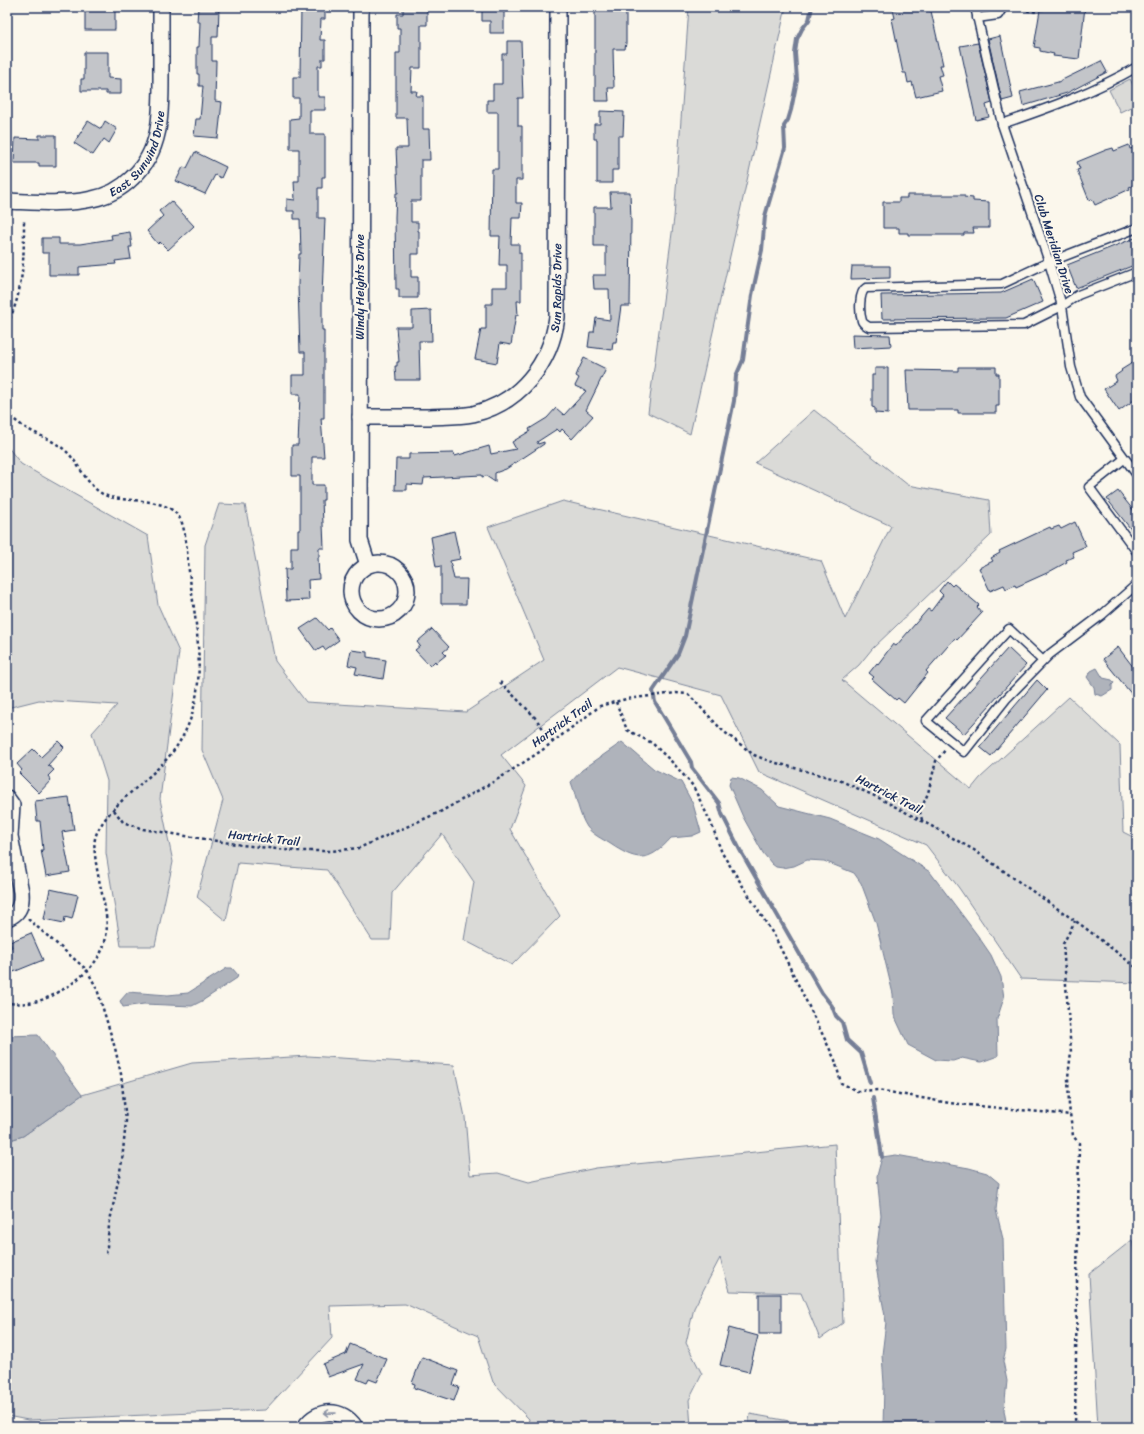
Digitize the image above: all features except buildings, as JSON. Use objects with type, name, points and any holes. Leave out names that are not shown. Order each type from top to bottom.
[{"type":"street","name":"East Sunwind Drive","points":[[7,201],[81,201],[93,199],[117,190],[143,166],[154,146],[161,112],[161,7]]},
{"type":"street","name":"Windy Heights Drive","points":[[361,7],[360,540],[368,565]]},
{"type":"street","name":"Sun Rapids Drive","points":[[360,417],[458,416],[487,410],[500,404],[523,387],[537,371],[547,355],[556,330],[557,317],[558,7]]},
{"type":"street","points":[[7,798],[12,805],[8,835],[20,885],[22,901],[16,913],[7,918]]},
{"type":"street","points":[[305,1427],[316,1416],[330,1412],[344,1416],[355,1427]]},
{"type":"lane","name":"Club Meridian Drive","points":[[975,7],[1002,124],[1049,262],[1062,306],[1071,367],[1080,397],[1137,475]]},
{"type":"lane","points":[[977,18],[998,15],[1003,7]]},
{"type":"lane","points":[[1002,124],[1065,103],[1114,80],[1137,67]]},
{"type":"lane","points":[[1137,228],[1049,262],[996,285],[866,288],[862,290],[861,294],[862,320],[864,324],[869,326],[1024,325],[1062,306],[1078,295],[1137,272]]},
{"type":"lane","points":[[1124,459],[1089,487],[1137,552]]},
{"type":"lane","points":[[1043,661],[1009,629],[926,721],[964,752],[1006,699],[1043,661],[1137,584]]},
{"type":"path","points":[[1024,7],[1024,10],[1037,12]]},
{"type":"path","points":[[7,324],[14,312],[22,278],[24,220]]},
{"type":"path","points":[[7,411],[10,416],[25,428],[65,450],[95,488],[103,494],[110,497],[151,503],[168,508],[177,514],[182,523],[187,542],[189,571],[196,611],[199,684],[195,708],[180,742],[165,762],[114,810],[102,824],[95,837],[95,854],[108,923],[107,939],[100,954],[87,970],[66,988],[33,1004],[7,1003]]},
{"type":"path","points":[[500,682],[533,715],[553,742]]},
{"type":"path","name":"Hartrick Trail","points":[[114,810],[123,822],[143,829],[235,844],[295,851],[331,851],[359,848],[442,812],[500,778],[553,742],[600,706],[626,699],[676,693],[688,694],[723,731],[754,755],[769,761],[839,780],[922,821],[974,850],[1075,921],[1137,968]]},
{"type":"path","points":[[616,702],[627,730],[652,743],[674,764],[693,786],[711,823],[722,853],[775,937],[831,1053],[841,1083],[857,1091],[878,1090],[949,1103],[1071,1115]]},
{"type":"path","points":[[922,821],[920,812],[928,792],[936,761],[951,742]]},
{"type":"path","points":[[28,919],[87,970],[97,989],[115,1048],[121,1074],[126,1121],[122,1161],[109,1226],[106,1256]]},
{"type":"path","points":[[1075,921],[1063,944],[1071,1052],[1068,1076],[1071,1115],[1074,1136],[1079,1143],[1075,1427]]},
{"type":"shaded area","points":[[689,7],[786,7],[690,434],[648,413],[674,218]]},
{"type":"shaded area","points":[[1130,79],[1137,93],[1137,104],[1120,112],[1109,90]]},
{"type":"shaded area","points":[[814,410],[908,485],[989,500],[991,535],[872,649],[859,665],[842,680],[971,789],[980,778],[1069,697],[1120,745],[1123,832],[1137,839],[1137,983],[1021,979],[959,888],[926,845],[759,772],[721,695],[617,667],[501,755],[526,786],[510,829],[560,916],[512,965],[464,940],[474,882],[442,834],[392,893],[390,940],[372,940],[327,870],[238,863],[226,921],[197,897],[223,800],[202,750],[205,545],[219,504],[245,505],[275,661],[306,702],[466,712],[544,660],[488,527],[563,501],[821,561],[845,619],[891,526],[755,463]]},
{"type":"shaded area","points":[[7,446],[21,464],[148,536],[158,605],[179,652],[160,799],[173,862],[155,946],[121,946],[106,853],[107,781],[92,733],[117,705],[39,700],[7,708]]},
{"type":"shaded area","points":[[1097,668],[1103,678],[1112,680],[1114,683],[1112,685],[1112,690],[1102,696],[1095,694],[1094,687],[1087,677],[1091,671]]},
{"type":"shaded area","points":[[622,742],[654,769],[681,782],[693,804],[701,832],[692,836],[671,838],[655,852],[648,856],[642,857],[634,856],[618,849],[589,830],[582,817],[571,782],[582,770]]},
{"type":"shaded area","points":[[731,777],[739,778],[762,790],[779,806],[830,819],[879,839],[930,872],[991,955],[1001,977],[1004,998],[997,1019],[998,1056],[981,1062],[962,1058],[953,1061],[936,1060],[908,1045],[894,1015],[893,994],[876,923],[861,883],[854,873],[824,861],[807,860],[794,866],[783,868],[776,867],[772,864],[763,853],[743,817],[729,785]]},
{"type":"shaded area","points":[[7,857],[15,901],[7,910]]},
{"type":"shaded area","points":[[227,968],[232,968],[238,975],[237,978],[192,1006],[144,1004],[123,1007],[120,1001],[128,992],[168,995],[188,993]]},
{"type":"shaded area","points":[[38,1035],[82,1095],[23,1136],[7,1141],[7,1036]]},
{"type":"shaded area","points":[[308,1056],[454,1065],[465,1117],[470,1175],[498,1173],[529,1182],[596,1168],[835,1144],[843,1323],[820,1339],[801,1293],[730,1291],[720,1258],[694,1308],[686,1343],[702,1374],[689,1400],[691,1427],[527,1427],[529,1419],[493,1382],[478,1336],[405,1304],[330,1306],[332,1338],[265,1410],[28,1420],[7,1416],[7,1141],[23,1136],[82,1095],[192,1063]]},
{"type":"shaded area","points":[[896,1155],[969,1168],[987,1173],[999,1183],[996,1210],[1003,1239],[1006,1349],[1003,1361],[1007,1381],[1004,1410],[1007,1427],[883,1427],[884,1384],[882,1355],[886,1322],[875,1261],[881,1216],[877,1176],[882,1157]]},
{"type":"shaded area","points":[[1132,1240],[1137,1269],[1137,1427],[1098,1427],[1089,1274]]},
{"type":"shaded area","points":[[750,1414],[812,1425],[813,1427],[748,1427]]},
{"type":"waterway","points":[[812,7],[809,20],[797,39],[795,53],[797,80],[791,110],[788,120],[784,126],[785,148],[765,216],[762,250],[752,295],[743,360],[736,376],[734,401],[685,636],[678,654],[653,691],[655,702],[691,762],[692,768],[719,803],[722,814],[740,850],[822,993],[832,1006],[836,1016],[842,1022],[847,1040],[861,1053],[870,1083]]},
{"type":"waterway","points":[[873,1098],[882,1157]]}]
